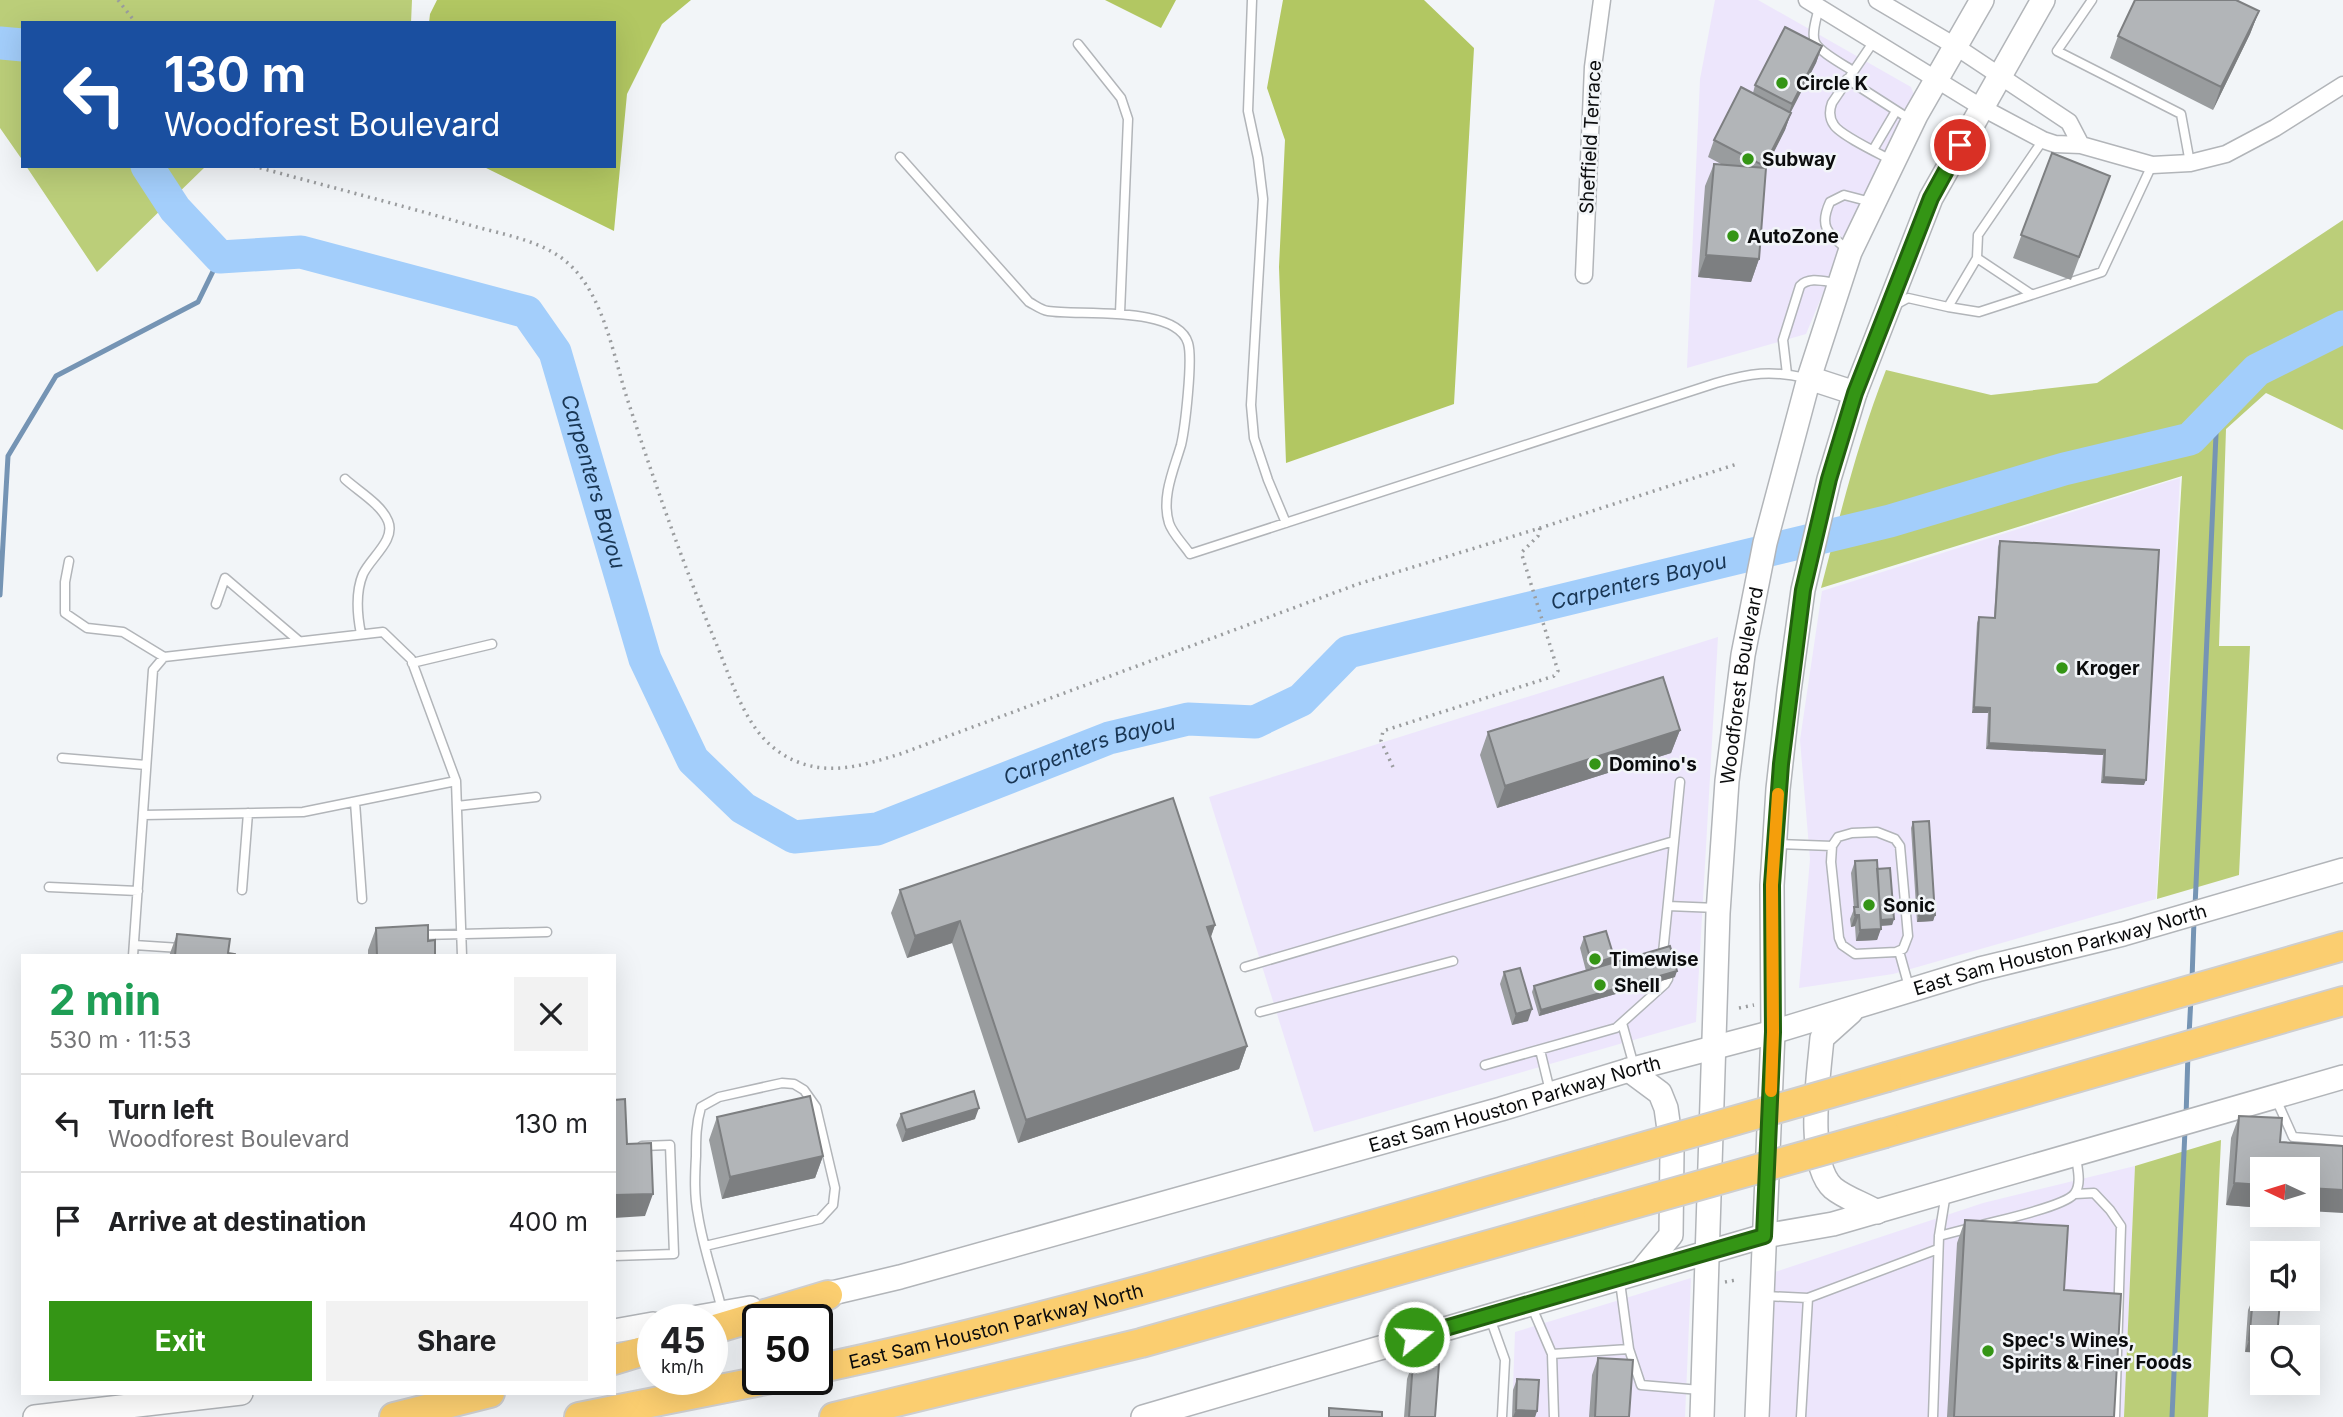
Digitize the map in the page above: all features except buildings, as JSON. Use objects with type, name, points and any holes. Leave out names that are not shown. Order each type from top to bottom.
[{"type":"highway","name":"East Sam Houston Parkway North","points":[[833,1365],[1124,1294],[2343,946]]},
{"type":"highway","points":[[834,1417],[1140,1343],[2343,1001]]},
{"type":"highway","points":[[728,1318],[828,1295]]},
{"type":"highway","points":[[616,1359],[637,1353]]},
{"type":"highway","points":[[579,1417],[742,1385]]},
{"type":"highway","points":[[394,1417],[482,1395]]},
{"type":"main road","name":"Woodforest Boulevard","points":[[1702,1417],[1719,908],[1727,781],[1744,655],[1765,543],[1781,476],[1798,376],[1840,283],[1850,251],[1872,202],[1883,155],[1905,116],[1937,79],[1982,0]]},
{"type":"main road","points":[[1757,1417],[1773,1032],[1772,885],[1787,703],[1803,590],[1829,479],[1855,393],[1931,198],[2043,0]]},
{"type":"main road","points":[[1798,376],[1855,393]]},
{"type":"main road","name":"East Sam Houston Parkway North","points":[[828,1295],[1773,1032],[1980,969],[2164,922],[2343,870]]},
{"type":"main road","points":[[1858,1005],[1822,1038],[1816,1113],[1819,1164],[1833,1188],[1877,1212]]},
{"type":"main road","points":[[1632,1070],[1660,1093],[1666,1108],[1672,1151],[1671,1235],[1642,1270]]},
{"type":"main road","points":[[1143,1417],[1642,1270],[1764,1236],[1833,1224],[1877,1212],[2343,1077]]},
{"type":"main road","points":[[616,1331],[637,1327]]},
{"type":"main road","points":[[35,1417],[221,1395]]},
{"type":"street","name":"Sheffield Terrace","points":[[1584,275],[1593,67],[1602,0]]},
{"type":"street","points":[[1877,0],[1955,46],[2069,122],[2081,145]]},
{"type":"street","points":[[1816,2],[1981,107],[2043,140],[2056,144],[2081,145],[2152,165],[2190,163],[2225,154],[2275,128],[2343,85]]},
{"type":"lane","points":[[1252,0],[1248,111],[1263,199],[1251,405],[1254,438],[1286,523]]},
{"type":"lane","points":[[2092,0],[2057,51],[2182,114],[2190,163]]},
{"type":"lane","points":[[1816,2],[1814,42],[1853,71]]},
{"type":"lane","points":[[1874,41],[1847,79],[1829,111],[1830,118],[1838,129],[1883,155]]},
{"type":"lane","points":[[1078,44],[1121,98],[1128,119],[1120,313]]},
{"type":"lane","points":[[1847,79],[1905,116]]},
{"type":"lane","points":[[1948,307],[1977,258],[1978,234],[2043,140]]},
{"type":"lane","points":[[900,157],[1029,302],[1045,311],[1120,313],[1167,323],[1180,331],[1188,342],[1189,374],[1182,442],[1167,488],[1169,524],[1190,554],[1716,383],[1744,375],[1779,372],[1798,376]]},
{"type":"lane","points":[[1888,309],[1908,298],[1979,312],[2102,272],[2152,165]]},
{"type":"lane","points":[[1850,251],[1827,232],[1826,209],[1830,202],[1844,195],[1872,202]]},
{"type":"lane","points":[[1977,258],[2031,294]]},
{"type":"lane","points":[[1798,376],[1783,340],[1800,286],[1804,281],[1811,280],[1840,283]]},
{"type":"lane","points":[[345,479],[384,513],[390,524],[389,538],[363,574],[358,596],[361,634]]},
{"type":"lane","points":[[69,561],[65,582],[65,612],[86,628],[123,632],[164,657],[383,632],[412,663],[456,781],[462,954]]},
{"type":"lane","points":[[216,604],[225,579],[299,641]]},
{"type":"lane","points":[[412,663],[492,644]]},
{"type":"lane","points":[[133,954],[153,670],[164,657]]},
{"type":"lane","points":[[62,758],[146,765]]},
{"type":"lane","points":[[143,815],[303,812],[456,781]]},
{"type":"lane","points":[[1663,953],[1680,782]]},
{"type":"lane","points":[[457,806],[536,797]]},
{"type":"lane","points":[[355,802],[362,899]]},
{"type":"lane","points":[[242,890],[248,813]]},
{"type":"lane","points":[[1877,832],[1895,839],[1900,846],[1908,936],[1907,944],[1899,951],[1854,954],[1842,945],[1831,862],[1832,846],[1838,837],[1852,833],[1877,832]]},
{"type":"lane","points":[[1245,968],[1674,841]]},
{"type":"lane","points":[[1775,844],[1832,846]]},
{"type":"lane","points":[[49,887],[138,891]]},
{"type":"lane","points":[[1668,905],[1719,908]]},
{"type":"lane","points":[[412,936],[461,932],[547,932]]},
{"type":"lane","points":[[134,945],[194,948]]},
{"type":"lane","points":[[1899,951],[1910,990]]},
{"type":"lane","points":[[1260,1012],[1452,961]]},
{"type":"lane","points":[[1485,1065],[1616,1028],[1668,979]]},
{"type":"lane","points":[[1622,1023],[1632,1070]]},
{"type":"lane","points":[[1540,1050],[1550,1094]]},
{"type":"lane","points":[[705,1246],[820,1219],[833,1205],[835,1188],[816,1107],[804,1090],[794,1084],[782,1083],[719,1097],[701,1107],[696,1122],[695,1193],[714,1304]]},
{"type":"lane","points":[[2275,1096],[2293,1138],[2343,1141]]},
{"type":"lane","points":[[616,1256],[674,1254],[670,1145],[634,1147]]},
{"type":"lane","points":[[2075,1194],[2079,1182],[2076,1155]]},
{"type":"lane","points":[[1933,1417],[1938,1249],[1947,1192]]},
{"type":"lane","points":[[1939,1237],[2063,1203],[2075,1194],[2094,1193],[2121,1226],[2115,1417]]},
{"type":"lane","points":[[1762,1296],[1808,1298],[1938,1249]]},
{"type":"lane","points":[[1619,1277],[1629,1349],[1641,1385],[1703,1390]]},
{"type":"lane","points":[[1801,1417],[1808,1298]]},
{"type":"lane","points":[[1530,1303],[1552,1354],[1554,1417]]},
{"type":"lane","points":[[1489,1315],[1505,1360],[1502,1417]]},
{"type":"lane","points":[[1552,1354],[1629,1349]]},
{"type":"path","points":[[118,0],[134,21]]},
{"type":"path","points":[[260,168],[532,243],[554,253],[574,270],[598,309],[699,603],[744,710],[771,746],[788,758],[806,765],[841,769],[900,754],[1357,584],[1737,464]]},
{"type":"path","points":[[1394,767],[1381,741],[1383,731],[1554,676],[1558,671],[1522,555],[1538,536],[1540,528]]},
{"type":"path","points":[[1739,1008],[1757,1005]]},
{"type":"shaded area","points":[[1715,0],[1758,0],[1911,87],[1916,100],[1854,219],[1806,334],[1687,368],[1700,79]]},
{"type":"shaded area","points":[[2180,478],[2156,899],[1893,974],[1799,988],[1810,859],[1800,740],[1822,591]]},
{"type":"shaded area","points":[[1718,637],[1696,1022],[1314,1132],[1209,797]]},
{"type":"shaded area","points":[[2135,1166],[2124,1417],[1767,1417],[1775,1272],[1983,1203]]},
{"type":"shaded area","points":[[1691,1278],[1685,1417],[1512,1417],[1515,1332]]},
{"type":"green space","points":[[0,0],[412,0],[411,21],[21,21],[21,158],[0,128]]},
{"type":"green space","points":[[437,0],[691,0],[662,24],[627,94],[614,231],[486,168],[616,168],[616,21],[429,21]]},
{"type":"green space","points":[[1105,0],[1176,0],[1161,28]]},
{"type":"green space","points":[[1283,0],[1424,0],[1474,48],[1454,404],[1286,463],[1279,267],[1285,140],[1267,88]]},
{"type":"green space","points":[[27,168],[204,168],[97,272]]},
{"type":"green space","points":[[2343,220],[2343,430],[2266,393],[2226,429],[2219,646],[2250,646],[2239,875],[2157,899],[2182,476],[1821,588],[1843,506],[1886,370],[1991,395],[2097,383]]},
{"type":"green space","points":[[2221,1140],[2208,1417],[2124,1417],[2135,1166]]},
{"type":"waterway","name":"Carpenters Bayou","points":[[0,43],[21,45]]},
{"type":"waterway","name":"Carpenters Bayou","points":[[148,168],[175,209],[220,257],[301,252],[527,312],[555,352],[645,659],[693,760],[743,808],[794,837],[877,829],[1109,738],[1188,719],[1255,722],[1301,700],[1348,652],[1890,521],[2064,469],[2190,439],[2257,370],[2343,327]]},
{"type":"waterway","points":[[0,595],[8,456],[56,376],[198,302],[220,257]]},
{"type":"waterway","points":[[2195,907],[2217,412]]},
{"type":"waterway","points":[[2192,980],[2194,920]]},
{"type":"waterway","points":[[2189,1036],[2191,997]]},
{"type":"waterway","points":[[2186,1117],[2188,1053]]},
{"type":"waterway","points":[[2172,1417],[2185,1130]]},
{"type":"slow traffic","points":[[1771,1091],[1772,885],[1778,794]]},
{"type":"place","name":"Circle K","points":[[1782,83]]},
{"type":"place","name":"Subway","points":[[1748,159]]},
{"type":"place","name":"AutoZone","points":[[1733,236]]},
{"type":"place","name":"Kroger","points":[[2062,668]]},
{"type":"place","name":"Domino's","points":[[1595,764]]},
{"type":"place","name":"Sonic","points":[[1869,905]]},
{"type":"place","name":"Timewise","points":[[1595,959]]},
{"type":"place","name":"Shell","points":[[1600,985]]},
{"type":"place","name":"Spec's Wines, Spirits & Finer Foods","points":[[1988,1351]]},
{"type":"route","points":[[1414,1337],[1764,1236],[1773,1032],[1772,885],[1781,764],[1803,590],[1829,479],[1855,393],[1931,198],[1960,145]]}]
